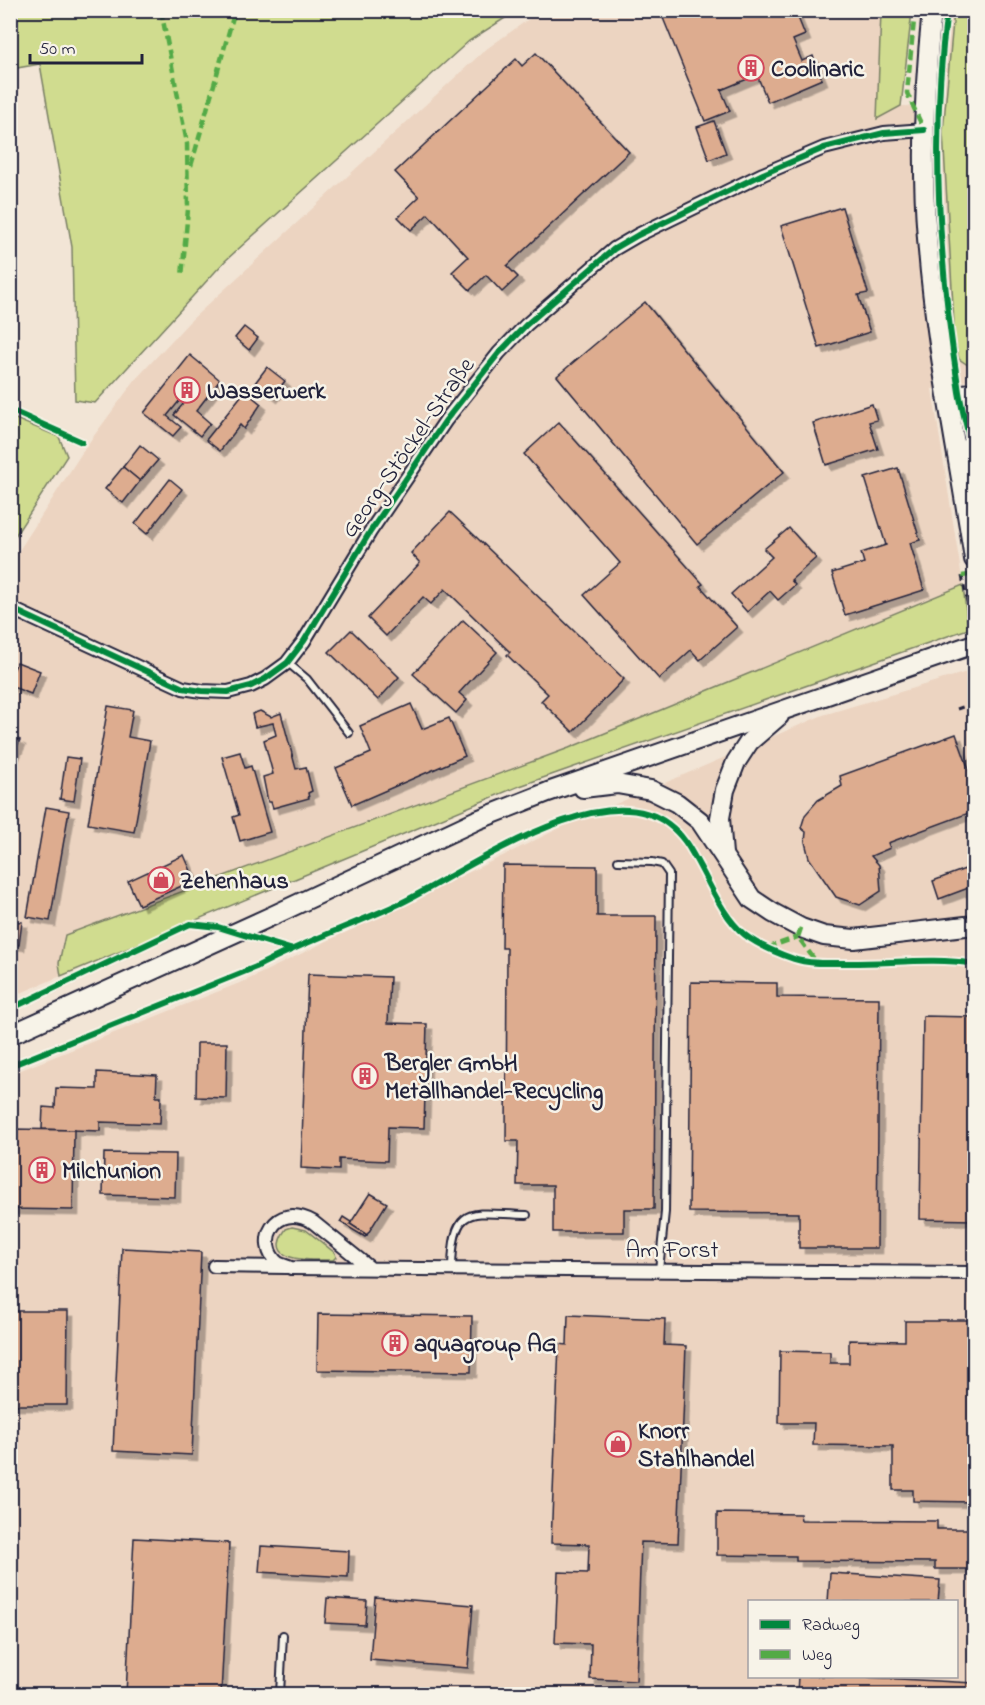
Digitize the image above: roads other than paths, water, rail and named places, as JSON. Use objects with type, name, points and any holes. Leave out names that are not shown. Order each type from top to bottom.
[{"type":"main road","points":[[932,10],[924,130],[927,238],[937,326],[975,559]]},
{"type":"main road","points":[[948,395],[975,393]]},
{"type":"main road","points":[[962,478],[966,457],[975,437]]},
{"type":"main road","points":[[10,1035],[477,820],[548,792],[975,644]]},
{"type":"main road","points":[[724,859],[720,818],[725,790],[736,762],[750,742],[787,709]]},
{"type":"main road","points":[[548,792],[617,784],[651,790],[677,803],[700,821],[752,899],[792,923],[824,936],[854,939],[973,924]]},
{"type":"street","name":"Georg-Stöckel-Straße","points":[[10,608],[183,688],[202,692],[228,692],[251,686],[265,679],[287,663],[304,641],[370,532],[446,420],[499,353],[526,325],[614,249],[638,234],[763,174],[824,148],[884,133],[924,130]]},
{"type":"street","points":[[291,1268],[278,1264],[268,1244],[270,1230],[276,1222],[284,1216],[295,1215],[313,1222],[370,1268]]},
{"type":"street","name":"Am Forst","points":[[213,1266],[975,1273]]},
{"type":"lane","points":[[287,663],[308,679],[349,733]]},
{"type":"lane","points":[[618,861],[662,864],[669,874],[665,1207],[659,1270]]},
{"type":"lane","points":[[452,1269],[456,1228],[465,1217],[477,1214],[527,1215]]},
{"type":"lane","points":[[280,1695],[283,1635]]},
{"type":"place","name":"Coolinaric","points":[[751,68]]},
{"type":"place","name":"Wasserwerk","points":[[187,390]]},
{"type":"place","name":"Zehenhaus","points":[[161,880]]},
{"type":"place","name":"Bergler GmbH Metallhandel-Recycling","points":[[365,1076]]},
{"type":"place","name":"Milchunion","points":[[42,1170]]},
{"type":"place","name":"aquagroup AG","points":[[395,1343]]},
{"type":"place","name":"Knorr Stahlhandel","points":[[618,1444]]}]
